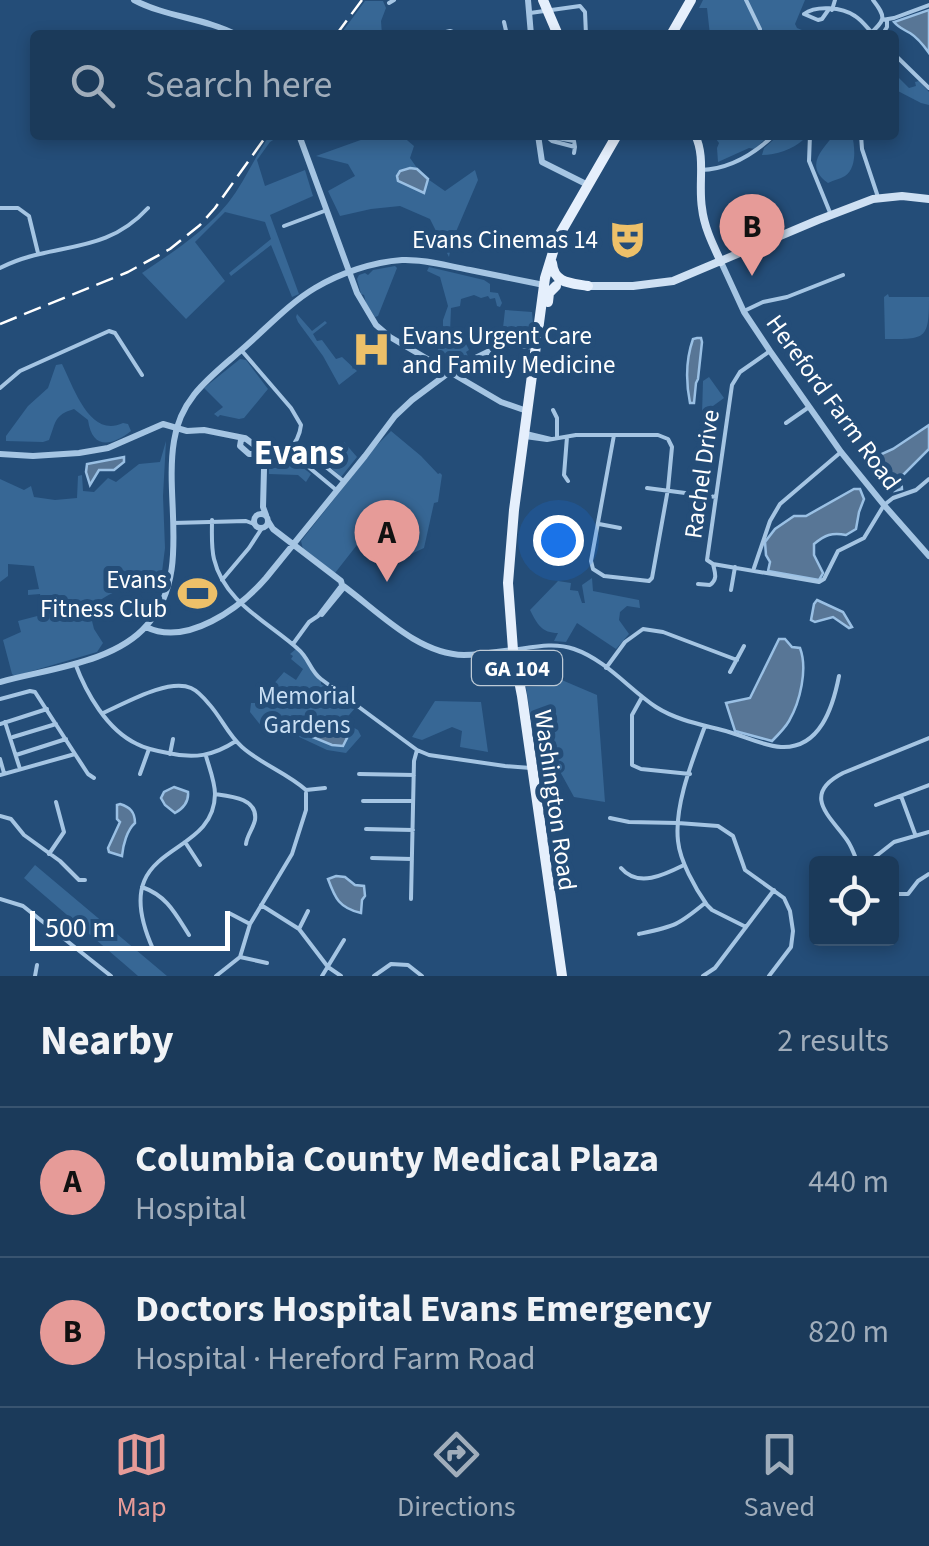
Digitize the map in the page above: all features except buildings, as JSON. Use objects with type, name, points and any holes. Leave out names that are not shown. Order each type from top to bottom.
[{"type":"main road","points":[[674,30],[691,0]]},
{"type":"main road","points":[[548,4],[559,30]]},
{"type":"main road","name":"Washington Road","points":[[530,391],[535,384],[551,257],[562,230],[614,140]]},
{"type":"main road","points":[[697,140],[701,152],[704,222],[721,262]]},
{"type":"main road","points":[[550,286],[674,281],[878,198],[929,199]]},
{"type":"main road","points":[[551,257],[556,278],[588,286]]},
{"type":"main road","name":"Washington Road","points":[[550,286],[527,410],[508,583],[513,650],[562,976]]},
{"type":"main road","points":[[617,286],[632,297]]},
{"type":"street","points":[[134,0],[224,30]]},
{"type":"street","points":[[528,0],[531,30]]},
{"type":"street","points":[[746,0],[760,30]]},
{"type":"street","points":[[835,0],[831,10],[855,16],[867,30]]},
{"type":"street","points":[[873,0],[881,8],[885,30]]},
{"type":"street","points":[[530,13],[548,4],[582,7],[585,30]]},
{"type":"street","points":[[875,30],[884,20],[929,5]]},
{"type":"street","points":[[504,22],[506,30]]},
{"type":"street","points":[[899,59],[929,88]]},
{"type":"street","points":[[301,140],[361,301],[376,325],[501,402],[527,410]]},
{"type":"street","points":[[538,166],[539,140]]},
{"type":"street","points":[[540,140],[542,162],[588,185]]},
{"type":"street","points":[[546,140],[574,150]]},
{"type":"street","points":[[701,170],[715,169],[751,154],[768,140]]},
{"type":"street","points":[[810,140],[810,160],[831,215]]},
{"type":"street","points":[[861,140],[878,198]]},
{"type":"street","points":[[0,208],[18,208],[29,216],[38,253]]},
{"type":"street","points":[[0,268],[38,253],[104,240],[129,226],[148,208]]},
{"type":"street","points":[[284,226],[327,210]]},
{"type":"street","points":[[0,682],[117,648],[146,626],[169,585],[174,553],[173,443],[180,417],[199,388],[309,291],[350,272],[400,260],[550,286]]},
{"type":"street","name":"Hereford Farm Road","points":[[721,262],[744,312],[770,352],[884,506],[929,556]]},
{"type":"street","points":[[744,312],[842,276]]},
{"type":"street","points":[[0,388],[20,371],[109,330],[116,333],[142,374]]},
{"type":"street","points":[[146,626],[165,633],[188,629],[219,618],[241,604],[412,400],[449,372],[507,344],[524,345],[536,353]]},
{"type":"street","points":[[242,350],[299,419],[301,431],[288,450],[277,462],[263,465]]},
{"type":"street","name":"Rachel Drive","points":[[713,564],[707,560],[732,385],[740,372],[770,352]]},
{"type":"street","points":[[786,423],[809,406]]},
{"type":"street","points":[[554,410],[554,439]]},
{"type":"street","points":[[166,427],[180,417]]},
{"type":"street","points":[[180,417],[186,433]]},
{"type":"street","points":[[0,454],[79,453],[124,442],[154,427],[249,439],[263,465],[263,507],[249,548],[222,580]]},
{"type":"street","points":[[166,427],[173,443]]},
{"type":"street","points":[[173,443],[186,433]]},
{"type":"street","points":[[524,435],[554,439],[614,435],[658,435],[668,440],[672,447],[668,490],[649,582],[604,576],[593,569],[591,562],[614,435]]},
{"type":"street","points":[[568,437],[564,475],[568,481]]},
{"type":"street","points":[[294,442],[343,481]]},
{"type":"street","points":[[288,450],[336,490]]},
{"type":"street","points":[[255,452],[261,476],[258,523]]},
{"type":"street","points":[[753,570],[780,504],[842,452]]},
{"type":"street","points":[[698,584],[714,582],[713,564],[819,582],[838,551],[864,538],[884,506],[893,498],[916,490],[929,478]]},
{"type":"street","points":[[647,488],[716,497]]},
{"type":"street","points":[[212,520],[214,559],[222,580],[241,604],[306,656],[314,674],[417,750],[531,768]]},
{"type":"street","points":[[172,523],[258,523],[430,647],[464,655],[555,644],[586,654],[676,718],[779,747],[803,742],[824,725],[839,676]]},
{"type":"street","points":[[599,524],[620,528]]},
{"type":"street","points":[[732,590],[736,566]]},
{"type":"street","points":[[293,644],[310,620],[321,614],[344,586]]},
{"type":"street","points":[[606,668],[625,642],[643,629],[663,632],[737,660]]},
{"type":"street","points":[[730,672],[744,646]]},
{"type":"street","points":[[75,663],[87,691],[127,739],[148,749],[195,757],[216,753],[236,741]]},
{"type":"street","points":[[103,713],[150,692],[190,687],[211,706],[246,751],[306,790],[306,810],[292,854],[250,924],[240,956],[216,976]]},
{"type":"street","points":[[0,700],[30,691],[39,696],[94,778]]},
{"type":"street","points":[[642,697],[632,716],[632,764],[641,769],[690,774]]},
{"type":"street","points":[[20,769],[3,723],[47,709]]},
{"type":"street","points":[[10,738],[56,724]]},
{"type":"street","points":[[704,726],[680,809],[678,844],[705,902],[712,910],[746,927]]},
{"type":"street","points":[[854,856],[823,810],[824,790],[843,774],[929,738]]},
{"type":"street","points":[[170,754],[174,739]]},
{"type":"street","points":[[16,755],[66,740]]},
{"type":"street","points":[[140,774],[148,749]]},
{"type":"street","points":[[411,899],[417,750]]},
{"type":"street","points":[[0,758],[2,774],[75,754]]},
{"type":"street","points":[[153,949],[141,918],[142,888],[151,869],[198,831],[209,816],[215,794],[206,756]]},
{"type":"street","points":[[359,774],[414,775]]},
{"type":"street","points":[[876,805],[929,785]]},
{"type":"street","points":[[306,790],[325,788]]},
{"type":"street","points":[[215,794],[242,799],[256,814],[246,844]]},
{"type":"street","points":[[901,796],[916,835]]},
{"type":"street","points":[[363,801],[413,801]]},
{"type":"street","points":[[48,854],[64,832],[56,802]]},
{"type":"street","points":[[0,816],[11,819],[24,835],[84,880]]},
{"type":"street","points":[[610,818],[718,826],[732,836],[746,870],[784,898],[790,911],[791,947],[769,976]]},
{"type":"street","points":[[366,829],[413,830]]},
{"type":"street","points":[[875,856],[886,846],[929,832]]},
{"type":"street","points":[[184,842],[200,865]]},
{"type":"street","points":[[372,858],[412,859]]},
{"type":"street","points":[[621,868],[628,876],[640,879],[686,864]]},
{"type":"street","points":[[899,894],[908,894],[929,874]]},
{"type":"street","points":[[142,888],[167,901],[189,934]]},
{"type":"street","points":[[703,976],[715,968],[774,890]]},
{"type":"street","points":[[0,898],[24,906],[111,976]]},
{"type":"street","points":[[639,934],[676,926],[705,902]]},
{"type":"street","points":[[261,905],[299,929],[328,967],[340,976]]},
{"type":"street","points":[[299,929],[308,911]]},
{"type":"street","points":[[230,913],[250,924]]},
{"type":"street","points":[[322,976],[344,940]]},
{"type":"street","points":[[240,956],[267,963]]},
{"type":"street","points":[[374,976],[391,964],[408,965],[422,976]]},
{"type":"street","points":[[35,976],[37,965]]},
{"type":"green space","points":[[703,0],[805,0],[795,24],[802,30],[709,30],[707,8],[699,8]]},
{"type":"green space","points":[[365,1],[383,1],[386,8],[382,30],[344,30]]},
{"type":"green space","points":[[899,78],[909,88],[919,81],[929,92],[929,105],[899,92]]},
{"type":"green space","points":[[267,140],[273,140],[257,160],[265,186],[305,170],[313,196],[270,215],[299,294],[292,297],[271,245],[231,276],[229,273],[271,239],[265,222],[225,212],[195,242],[225,281],[186,319],[142,273],[188,241],[234,195]]},
{"type":"green space","points":[[361,140],[407,140],[414,146],[410,158],[422,175],[445,191],[475,170],[478,180],[449,257],[430,219],[400,206],[340,216],[328,191],[355,176],[348,164],[316,156]]},
{"type":"green space","points":[[717,140],[764,140],[755,149],[718,162]]},
{"type":"green space","points":[[773,140],[803,140],[773,154],[762,155]]},
{"type":"green space","points":[[830,140],[853,140],[852,168],[828,183],[817,170],[820,152]]},
{"type":"green space","points":[[395,266],[375,317],[357,279],[373,270]]},
{"type":"green space","points":[[429,267],[484,280],[490,284],[490,292],[498,293],[502,303],[500,307],[495,298],[474,295],[451,308],[450,333],[461,334],[469,350],[468,356],[448,367],[433,360],[446,337],[443,320],[448,306],[440,277],[427,271]]},
{"type":"green space","points":[[884,297],[929,297],[928,322],[922,334],[885,339]]},
{"type":"green space","points":[[505,310],[532,312],[529,342],[505,342]]},
{"type":"green space","points":[[297,314],[312,331],[325,321],[313,334],[317,341],[322,340],[336,359],[342,357],[357,371],[339,385],[298,322]]},
{"type":"green space","points":[[240,359],[246,360],[268,389],[244,418],[218,417],[214,414],[223,407],[204,388]]},
{"type":"green space","points":[[62,364],[92,418],[111,426],[128,424],[131,431],[117,440],[98,441],[88,420],[74,409],[59,417],[49,440],[6,441],[28,406],[48,388],[56,365]]},
{"type":"green space","points":[[709,377],[724,398],[702,414],[703,381]]},
{"type":"green space","points":[[391,431],[442,475],[424,548],[407,556],[382,539],[364,536],[335,573],[303,549],[301,541]]},
{"type":"green space","points":[[166,441],[165,548],[160,588],[122,590],[89,609],[103,643],[97,652],[15,676],[3,640],[21,632],[18,621],[45,614],[40,594],[28,595],[28,590],[39,589],[34,566],[8,564],[8,576],[0,582],[0,479],[24,490],[31,486],[34,497],[77,498],[78,476],[82,475],[83,491],[94,492],[108,478],[116,482],[139,464],[160,462]]},
{"type":"green space","points":[[344,442],[357,457],[341,477],[327,464],[343,450]]},
{"type":"green space","points":[[288,456],[311,474],[306,482],[298,475],[269,474],[269,469],[279,467]]},
{"type":"green space","points":[[592,578],[593,591],[639,600],[640,608],[627,606],[620,612],[619,620],[629,634],[616,649],[577,623],[566,642],[554,641],[558,633],[541,627],[530,610],[558,581],[571,583],[570,590],[578,591],[585,603],[582,585]]},
{"type":"green space","name":"Memorial Gardens","points":[[296,649],[321,684],[356,707],[343,722],[361,736],[346,753],[327,750],[280,728],[262,727],[250,712],[251,703],[257,703],[284,672],[296,680],[303,669],[291,659],[290,654]]},
{"type":"green space","points":[[550,675],[597,695],[605,802],[574,797],[557,766],[538,763],[526,687],[547,686]]},
{"type":"green space","points":[[435,701],[481,702],[488,752],[460,747],[462,731],[452,727],[422,740],[412,737]]},
{"type":"green space","points":[[35,865],[167,976],[138,976],[24,878]]},
{"type":"shaded area","points":[[929,10],[929,53],[916,37],[894,22]]},
{"type":"shaded area","points":[[410,168],[428,179],[424,193],[398,181],[400,171]]},
{"type":"shaded area","points":[[701,338],[694,403],[690,403],[688,363],[693,339]]},
{"type":"shaded area","points":[[929,425],[929,449],[901,477],[902,489],[894,491],[871,464],[873,458]]},
{"type":"shaded area","points":[[124,457],[124,462],[114,470],[99,470],[90,485],[87,464]]},
{"type":"shaded area","points":[[860,489],[864,499],[856,529],[846,535],[829,535],[814,544],[814,555],[823,573],[819,580],[768,571],[765,542],[775,529],[794,516],[806,516]]},
{"type":"shaded area","points":[[817,600],[843,612],[852,627],[833,617],[811,620]]},
{"type":"shaded area","points":[[779,639],[800,648],[803,675],[793,713],[772,741],[735,731],[726,703],[750,698]]},
{"type":"shaded area","points":[[311,720],[341,732],[347,738],[343,746],[302,732],[303,723]]},
{"type":"shaded area","points":[[174,787],[188,792],[185,804],[175,813],[161,798]]},
{"type":"shaded area","points":[[120,804],[131,810],[135,823],[122,856],[108,848],[120,822]]},
{"type":"shaded area","points":[[336,876],[364,886],[361,913],[336,897],[328,879]]},
{"type":"railway","points":[[340,30],[362,0]]},
{"type":"railway","points":[[0,324],[128,272],[170,249],[215,208],[263,140]]},
{"type":"place","name":"Evans Cinemas 14","points":[[628,239]]},
{"type":"place","name":"Doctors Hospital Evans Emergency","points":[[752,276]]},
{"type":"place","name":"Evans Urgent Care and Family Medicine","points":[[372,349]]},
{"type":"place","name":"Columbia County Medical Plaza","points":[[387,582]]},
{"type":"place","name":"Evans Fitness Club","points":[[197,593]]},
{"type":"district","name":"Evans","points":[[299,452]]}]
